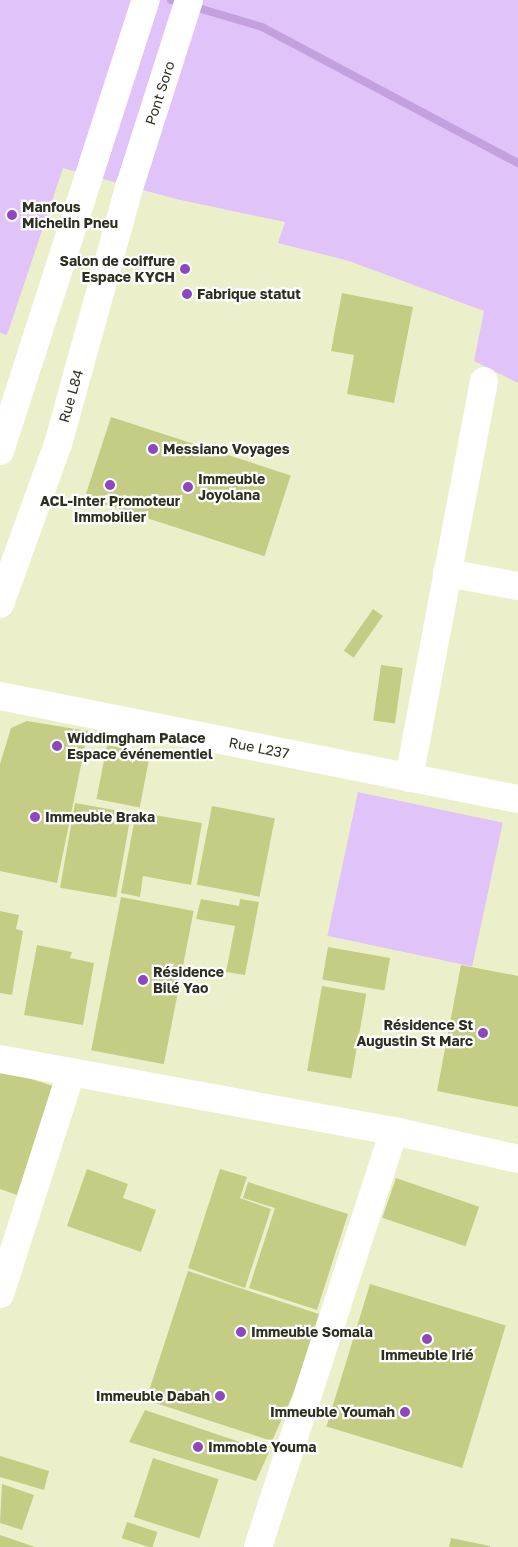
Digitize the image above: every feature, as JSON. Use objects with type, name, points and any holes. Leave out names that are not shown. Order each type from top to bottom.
[{"type":"street","points":[[0,451],[88,172],[146,0]]},
{"type":"street","name":"Pont Soro","points":[[130,185],[189,0]]},
{"type":"street","name":"Rue L84","points":[[0,604],[58,444],[130,185]]},
{"type":"street","points":[[409,778],[484,381]]},
{"type":"street","points":[[447,573],[518,586]]},
{"type":"street","name":"Rue L237","points":[[0,696],[518,799]]},
{"type":"street","points":[[0,1059],[394,1131],[518,1159]]},
{"type":"street","points":[[0,1294],[71,1073]]},
{"type":"street","points":[[258,1547],[394,1131]]},
{"type":"shaded area","points":[[0,0],[518,0],[518,383],[474,361],[484,311],[349,261],[278,243],[285,222],[176,199],[63,168],[7,335],[0,333]]},
{"type":"shaded area","points":[[358,792],[503,823],[472,967],[327,936]]},
{"type":"building","points":[[342,293],[413,307],[394,403],[347,394],[354,355],[331,351]]},
{"type":"building","name":"Immeuble Joyolana","points":[[111,417],[291,475],[264,556],[85,498]]},
{"type":"building","points":[[373,609],[383,616],[354,658],[344,651]]},
{"type":"building","points":[[381,665],[403,668],[395,724],[373,720]]},
{"type":"building","name":"Immeuble Braka","points":[[27,721],[88,731],[57,883],[0,871],[0,764],[11,728]]},
{"type":"building","points":[[107,745],[150,753],[140,807],[97,799]]},
{"type":"building","points":[[75,803],[131,813],[116,898],[60,888]]},
{"type":"building","points":[[212,806],[275,818],[260,897],[197,885]]},
{"type":"building","points":[[136,812],[202,823],[191,885],[143,876],[140,897],[121,893]]},
{"type":"building","name":"Résidence Bilé Yao","points":[[121,897],[194,911],[164,1064],[91,1050]]},
{"type":"building","points":[[201,899],[239,906],[240,899],[259,902],[245,975],[226,972],[235,926],[196,919]]},
{"type":"building","points":[[0,911],[19,915],[16,929],[23,931],[12,995],[0,993]]},
{"type":"building","points":[[37,945],[72,952],[70,958],[94,963],[83,1025],[24,1015]]},
{"type":"building","points":[[328,947],[390,958],[384,990],[322,979]]},
{"type":"building","name":"Résidence St Augustin St Marc","points":[[461,965],[518,976],[518,1107],[437,1091]]},
{"type":"building","points":[[322,986],[366,994],[351,1079],[307,1071]]},
{"type":"building","points":[[0,1069],[53,1086],[17,1195],[0,1189]]},
{"type":"building","points":[[87,1169],[128,1184],[123,1198],[156,1210],[141,1252],[67,1226]]},
{"type":"building","points":[[220,1169],[247,1177],[240,1198],[271,1209],[245,1288],[188,1268]]},
{"type":"building","points":[[396,1178],[479,1207],[466,1246],[382,1218]]},
{"type":"building","points":[[248,1182],[348,1214],[317,1310],[249,1288],[275,1208],[243,1198]]},
{"type":"building","name":"Immeuble Somala","points":[[188,1271],[319,1314],[294,1392],[272,1441],[146,1400]]},
{"type":"building","points":[[370,1284],[506,1326],[462,1468],[326,1426]]},
{"type":"building","name":"Immoble Youma","points":[[145,1410],[269,1452],[256,1481],[129,1442]]},
{"type":"building","points":[[0,1456],[49,1471],[44,1490],[0,1477]]},
{"type":"building","points":[[153,1458],[219,1479],[199,1538],[134,1517]]},
{"type":"building","points":[[2,1484],[34,1495],[22,1530],[0,1523]]},
{"type":"building","points":[[127,1522],[157,1532],[153,1547],[122,1538]]},
{"type":"building","points":[[0,1535],[35,1547],[0,1547]]},
{"type":"building","points":[[451,1538],[490,1546],[490,1547],[449,1547]]},
{"type":"waterway","points":[[171,0],[262,27],[518,163]]},
{"type":"place","name":"Manfous Michelin Pneu","points":[[12,215]]},
{"type":"place","name":"Salon de coiffure Espace KYCH","points":[[185,269]]},
{"type":"place","name":"Fabrique statut","points":[[187,294]]},
{"type":"place","name":"Messiano Voyages","points":[[153,449]]},
{"type":"place","name":"ACL-Inter Promoteur Immobilier","points":[[110,485]]},
{"type":"place","name":"Immeuble Joyolana","points":[[188,487]]},
{"type":"place","name":"Widdimgham Palace Espace événementiel","points":[[57,746]]},
{"type":"place","name":"Immeuble Braka","points":[[35,817]]},
{"type":"place","name":"Résidence Bilé Yao","points":[[143,980]]},
{"type":"place","name":"Résidence St Augustin St Marc","points":[[483,1033]]},
{"type":"place","name":"Immeuble Somala","points":[[241,1332]]},
{"type":"place","name":"Immeuble Irié","points":[[427,1339]]},
{"type":"place","name":"Immeuble Dabah","points":[[220,1396]]},
{"type":"place","name":"Immeuble Youmah","points":[[405,1412]]},
{"type":"place","name":"Immoble Youma","points":[[198,1447]]}]
